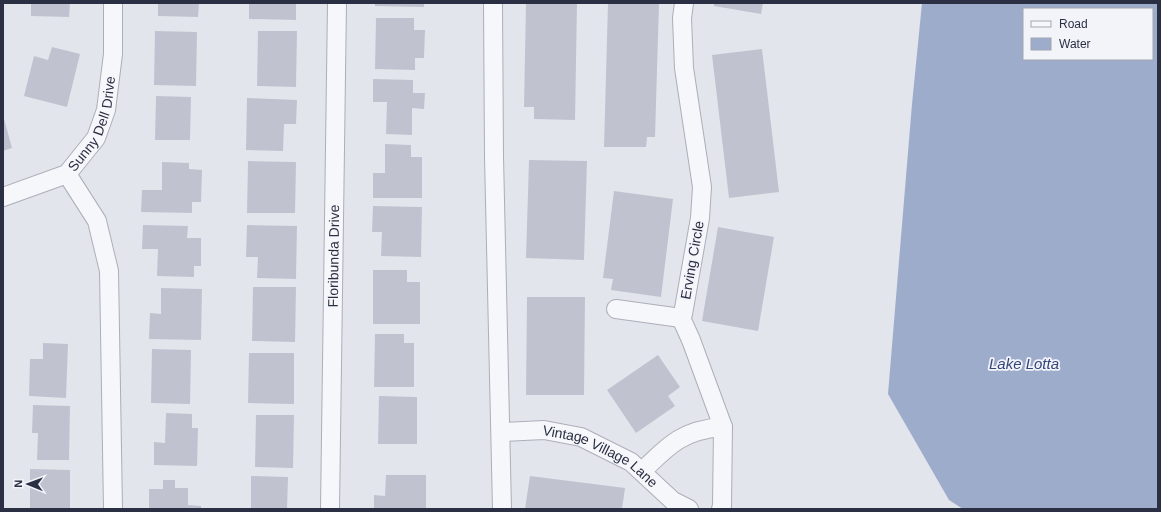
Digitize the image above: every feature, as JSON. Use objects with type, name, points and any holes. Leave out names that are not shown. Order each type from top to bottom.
[{"type":"street","name":"Sunny Dell Drive","points":[[3,197],[67,174],[96,138],[106,110],[113,54],[113,3]]},
{"type":"street","name":"Floribunda Drive","points":[[330,509],[337,3]]},
{"type":"street","points":[[493,3],[494,157],[502,509]]},
{"type":"street","name":"Erving Circle","points":[[684,3],[682,18],[684,68],[702,187],[700,218],[683,314],[681,318],[691,340],[723,427],[721,509]]},
{"type":"street","points":[[67,174],[97,221],[109,271],[113,509]]},
{"type":"street","points":[[616,309],[681,318]]},
{"type":"street","points":[[642,471],[678,440],[710,428],[723,427]]},
{"type":"street","name":"Vintage Village Lane","points":[[501,432],[544,430],[581,437],[631,462],[673,501],[688,509]]},
{"type":"water","name":"Lake Lotta","points":[[922,3],[1158,3],[1158,509],[963,509],[949,500],[888,394],[912,104]]},
{"type":"building","points":[[31,3],[70,3],[69,17],[31,16]]},
{"type":"building","points":[[158,3],[199,3],[198,17],[158,16]]},
{"type":"building","points":[[249,3],[296,3],[296,20],[249,19]]},
{"type":"building","points":[[375,3],[424,3],[424,7],[375,6]]},
{"type":"building","points":[[526,3],[577,3],[575,120],[534,119],[534,107],[524,107]]},
{"type":"building","points":[[608,3],[659,3],[655,137],[647,137],[646,147],[604,147]]},
{"type":"building","points":[[714,3],[763,3],[761,14],[714,6]]},
{"type":"building","points":[[376,18],[414,18],[414,30],[425,30],[424,58],[415,58],[415,70],[375,69]]},
{"type":"building","points":[[155,31],[197,32],[196,86],[154,85]]},
{"type":"building","points":[[258,31],[297,31],[296,87],[257,86]]},
{"type":"building","points":[[52,47],[80,54],[67,107],[24,96],[34,56],[48,60]]},
{"type":"building","points":[[762,49],[779,192],[729,198],[712,55]]},
{"type":"building","points":[[373,79],[413,80],[413,93],[425,93],[424,109],[412,108],[412,135],[386,134],[387,102],[373,102]]},
{"type":"building","points":[[156,96],[191,97],[190,140],[155,140]]},
{"type":"building","points":[[247,98],[297,100],[296,124],[284,124],[283,151],[246,150]]},
{"type":"building","points":[[3,115],[12,148],[3,151]]},
{"type":"building","points":[[385,144],[411,145],[411,157],[422,157],[422,198],[373,198],[373,173],[385,173]]},
{"type":"building","points":[[529,160],[587,161],[584,260],[526,258]]},
{"type":"building","points":[[248,161],[296,162],[295,213],[247,213]]},
{"type":"building","points":[[162,162],[189,163],[189,169],[202,170],[201,202],[192,202],[192,213],[141,212],[142,190],[162,190]]},
{"type":"building","points":[[614,191],[673,199],[661,297],[611,290],[613,279],[603,278]]},
{"type":"building","points":[[373,206],[422,207],[421,257],[381,256],[382,232],[372,232]]},
{"type":"building","points":[[143,225],[188,226],[187,238],[201,238],[201,266],[194,266],[194,277],[157,276],[158,249],[142,249]]},
{"type":"building","points":[[247,225],[297,226],[296,279],[257,278],[258,257],[246,257]]},
{"type":"building","points":[[718,227],[774,237],[758,331],[702,321]]},
{"type":"building","points":[[373,270],[407,270],[407,282],[420,282],[420,324],[373,324]]},
{"type":"building","points":[[253,287],[296,287],[295,342],[252,341]]},
{"type":"building","points":[[161,288],[202,289],[201,340],[149,339],[150,313],[161,314]]},
{"type":"building","points":[[527,297],[585,297],[584,395],[526,395]]},
{"type":"building","points":[[375,334],[404,334],[404,343],[414,343],[414,387],[374,387]]},
{"type":"building","points":[[43,343],[68,344],[66,398],[29,396],[30,359],[43,359]]},
{"type":"building","points":[[152,349],[191,350],[190,404],[151,403]]},
{"type":"building","points":[[249,353],[294,353],[294,404],[248,403]]},
{"type":"building","points":[[658,355],[680,387],[668,396],[675,406],[636,433],[607,390]]},
{"type":"building","points":[[379,396],[417,397],[417,444],[378,444]]},
{"type":"building","points":[[33,405],[70,406],[69,460],[37,460],[38,433],[32,433]]},
{"type":"building","points":[[166,413],[192,414],[192,428],[198,428],[197,466],[154,465],[154,442],[165,443]]},
{"type":"building","points":[[256,415],[294,415],[293,468],[255,467]]},
{"type":"building","points":[[30,469],[70,470],[70,509],[30,509]]},
{"type":"building","points":[[386,475],[426,475],[426,509],[374,509],[374,495],[385,496]]},
{"type":"building","points":[[251,476],[288,477],[287,509],[251,509]]},
{"type":"building","points":[[530,476],[625,488],[622,509],[525,509]]},
{"type":"building","points":[[163,480],[175,480],[175,488],[188,488],[188,505],[201,506],[201,509],[149,509],[149,489],[163,489]]}]
